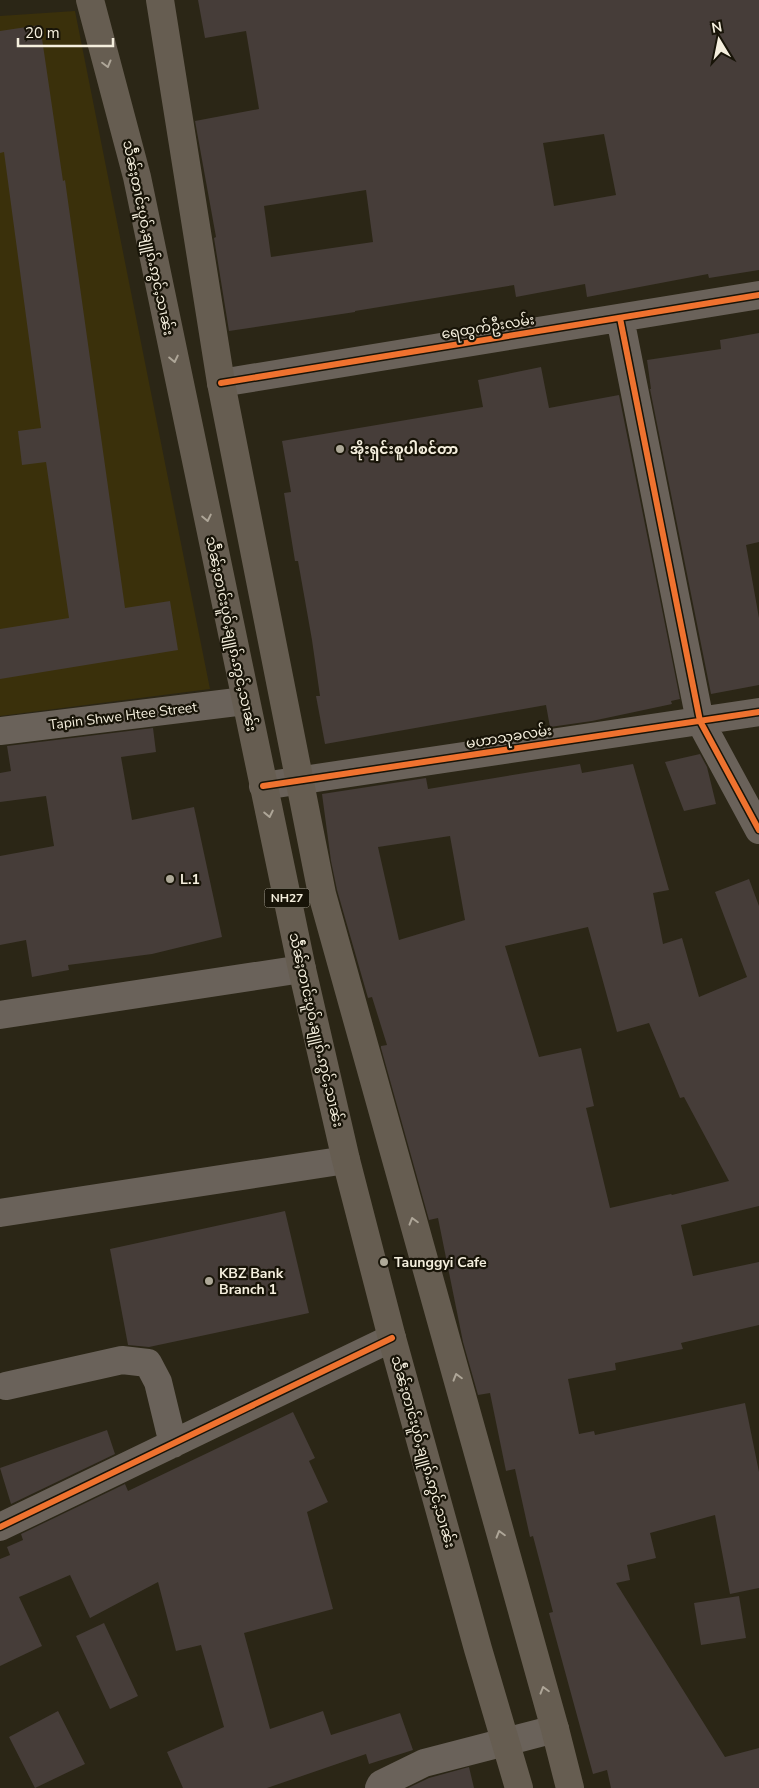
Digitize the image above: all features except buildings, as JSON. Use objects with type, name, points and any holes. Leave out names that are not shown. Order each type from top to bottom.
[{"type":"highway","name":"သဵႅၼ်ႈတၢင်းပူဝ်ႇၶျူၵ်ႉဢွင်ႇသၢၼ်း","points":[[90,0],[137,177],[263,786],[302,969],[346,1160],[392,1338],[478,1649],[519,1788]]},
{"type":"highway","name":"NH27","points":[[160,0],[221,383],[322,894],[570,1788]]},
{"type":"street","name":"ရေထွက်ဦးလမ်း","points":[[221,383],[759,295]]},
{"type":"street","points":[[620,318],[700,721],[759,830]]},
{"type":"street","name":"Tapin Shwe Htee Street","points":[[0,731],[245,701]]},
{"type":"street","name":"မဟာသုခလမ်း","points":[[263,786],[759,712]]},
{"type":"street","points":[[0,1015],[302,969]]},
{"type":"street","points":[[0,1213],[346,1160]]},
{"type":"street","points":[[0,1527],[392,1338]]},
{"type":"street","points":[[6,1386],[122,1360],[148,1363],[158,1382],[173,1444]]},
{"type":"street","points":[[379,1788],[381,1784],[424,1763],[555,1729]]},
{"type":"shaded area","points":[[75,11],[210,689],[0,716],[0,16]]},
{"type":"cycle path","points":[[221,383],[759,295]]},
{"type":"cycle path","points":[[620,318],[700,721],[759,830]]},
{"type":"cycle path","points":[[263,786],[759,712]]},
{"type":"cycle path","points":[[0,1527],[392,1338]]},
{"type":"place","name":"အိုးရှင်းစူပါစင်တာ","points":[[340,449]]},
{"type":"place","name":"L.1","points":[[170,879]]},
{"type":"place","name":"Taunggyi Cafe","points":[[384,1262]]},
{"type":"place","name":"KBZ Bank Branch 1","points":[[209,1281]]}]
